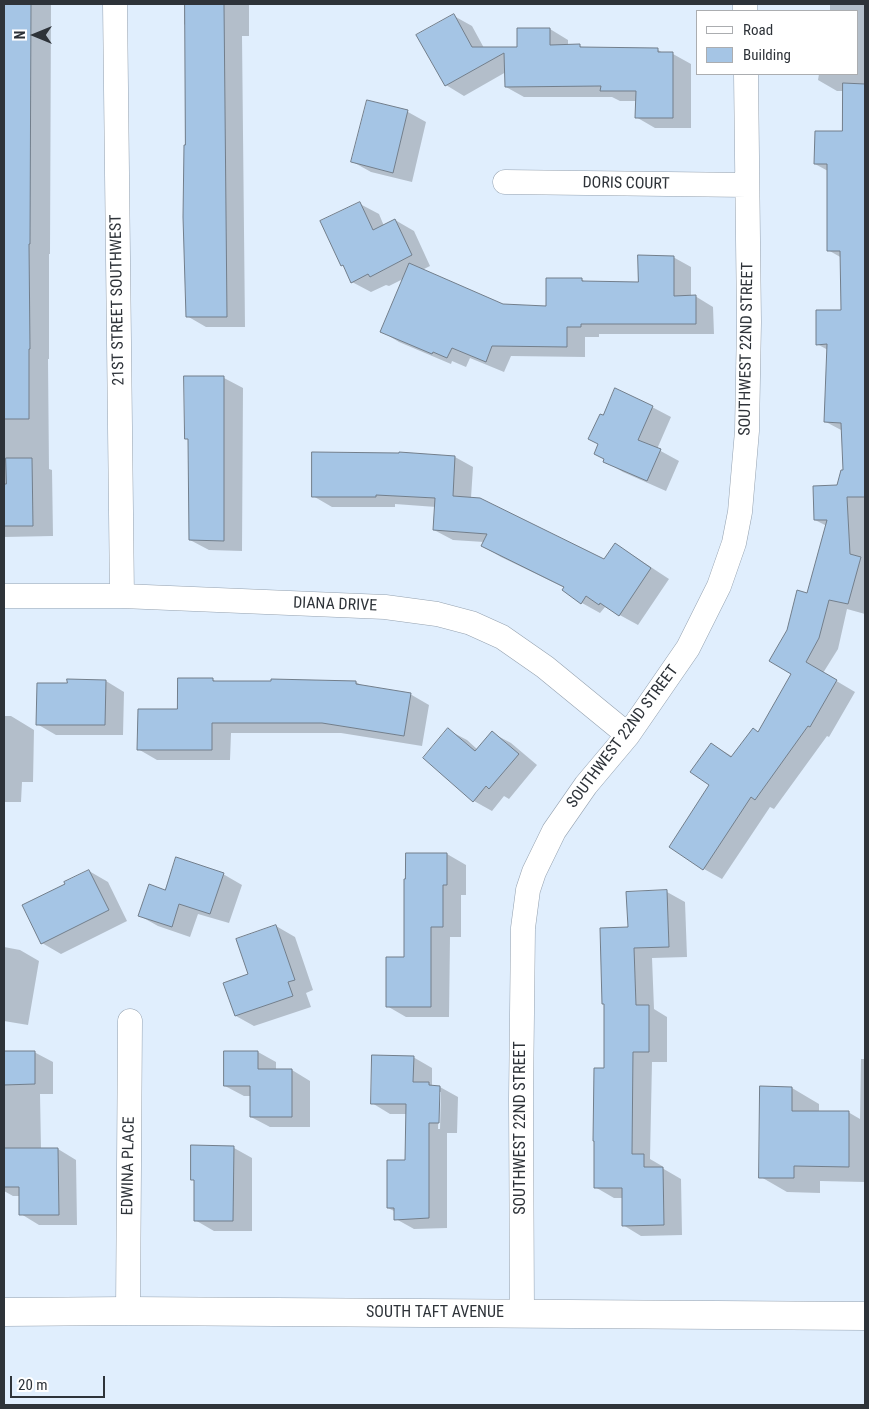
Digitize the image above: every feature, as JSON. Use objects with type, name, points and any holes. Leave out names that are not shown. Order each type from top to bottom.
[{"type":"main road","name":"SOUTH TAFT AVENUE","points":[[4,1312],[128,1311],[865,1316]]},
{"type":"street","name":"21ST STREET SOUTHWEST","points":[[115,4],[122,596]]},
{"type":"street","name":"SOUTHWEST 22ND STREET","points":[[522,1313],[521,1088],[523,928],[528,890],[534,872],[554,830],[586,786],[628,735],[688,648],[719,586],[734,543],[740,512],[747,431],[749,322],[746,75]]},
{"type":"street","name":"DORIS COURT","points":[[505,182],[747,185]]},
{"type":"street","name":"DIANA DRIVE","points":[[4,596],[122,596],[385,607],[437,614],[470,623],[502,637],[545,667],[628,735]]},
{"type":"street","name":"EDWINA PLACE","points":[[128,1311],[130,1021]]},
{"type":"building","points":[[4,4],[31,4],[29,419],[4,419]]},
{"type":"building","points":[[185,4],[224,4],[227,317],[186,317],[183,217]]},
{"type":"building","points":[[454,14],[472,47],[517,47],[517,28],[550,28],[550,45],[580,44],[580,47],[658,48],[658,52],[673,52],[673,118],[635,118],[636,91],[600,91],[601,86],[505,87],[504,53],[445,86],[416,35]]},
{"type":"building","points":[[843,83],[865,84],[865,497],[847,497],[850,554],[861,557],[848,604],[829,600],[819,638],[806,662],[837,680],[810,727],[808,726],[755,800],[751,797],[703,870],[669,847],[709,785],[690,772],[711,743],[731,757],[753,728],[758,732],[791,674],[769,661],[787,630],[797,590],[807,593],[827,520],[814,520],[813,486],[837,485],[841,470],[843,470],[841,423],[824,422],[827,344],[816,345],[816,310],[841,310],[840,251],[827,251],[827,164],[814,164],[815,131],[842,131]]},
{"type":"building","points":[[367,100],[408,110],[393,173],[351,162]]},
{"type":"building","points":[[360,202],[373,230],[395,219],[412,255],[370,277],[368,274],[351,283],[320,221]]},
{"type":"building","points":[[638,255],[674,256],[674,296],[696,295],[696,324],[581,324],[581,327],[567,327],[567,347],[492,346],[486,362],[452,348],[447,358],[433,352],[432,354],[380,332],[409,263],[503,304],[546,306],[546,278],[582,278],[582,281],[638,282]]},
{"type":"building","points":[[184,376],[224,376],[224,541],[189,540],[188,439],[185,439]]},
{"type":"building","points":[[615,388],[653,406],[638,440],[661,449],[647,481],[603,462],[604,459],[594,454],[598,444],[588,439],[600,414],[603,415]]},
{"type":"building","points":[[312,452],[399,452],[455,456],[453,496],[480,498],[604,559],[615,543],[651,568],[619,616],[586,596],[581,604],[562,590],[564,587],[481,546],[487,534],[433,530],[435,498],[376,495],[376,497],[312,497]]},
{"type":"building","points":[[6,458],[32,458],[33,526],[4,526]]},
{"type":"building","points":[[178,678],[213,678],[213,681],[271,681],[271,679],[356,681],[356,684],[411,693],[404,736],[322,723],[212,723],[212,750],[137,750],[138,709],[177,709]]},
{"type":"building","points":[[67,679],[106,680],[105,725],[36,725],[37,683],[67,683]]},
{"type":"building","points":[[448,728],[475,751],[492,731],[519,754],[489,789],[486,786],[473,802],[423,758]]},
{"type":"building","points":[[406,853],[447,853],[447,885],[443,885],[443,927],[431,927],[431,1007],[386,1007],[386,957],[404,957]]},
{"type":"building","points":[[176,857],[224,873],[210,914],[179,904],[172,927],[138,916],[149,884],[165,890]]},
{"type":"building","points":[[89,870],[109,910],[41,944],[22,905]]},
{"type":"building","points":[[667,890],[669,947],[634,948],[636,1005],[649,1005],[649,1052],[633,1052],[632,1154],[644,1154],[644,1167],[663,1167],[664,1225],[622,1226],[622,1188],[594,1188],[594,1068],[604,1068],[604,1004],[602,1004],[600,928],[628,927],[626,892]]},
{"type":"building","points":[[276,925],[295,980],[288,982],[293,996],[235,1016],[223,983],[248,974],[236,939]]},
{"type":"building","points":[[4,1051],[35,1051],[35,1084],[4,1085]]},
{"type":"building","points":[[224,1051],[258,1051],[258,1069],[292,1069],[292,1117],[250,1117],[250,1086],[224,1086]]},
{"type":"building","points":[[372,1055],[414,1056],[413,1082],[429,1082],[429,1085],[440,1086],[439,1123],[429,1123],[429,1218],[394,1220],[394,1208],[387,1208],[387,1160],[405,1160],[406,1104],[371,1104]]},
{"type":"building","points":[[760,1086],[792,1087],[792,1111],[849,1111],[849,1167],[794,1166],[794,1178],[759,1178]]},
{"type":"building","points":[[191,1145],[234,1146],[233,1221],[194,1221],[194,1180],[191,1180]]},
{"type":"building","points":[[4,1148],[58,1148],[59,1215],[19,1215],[19,1187],[4,1187]]}]
